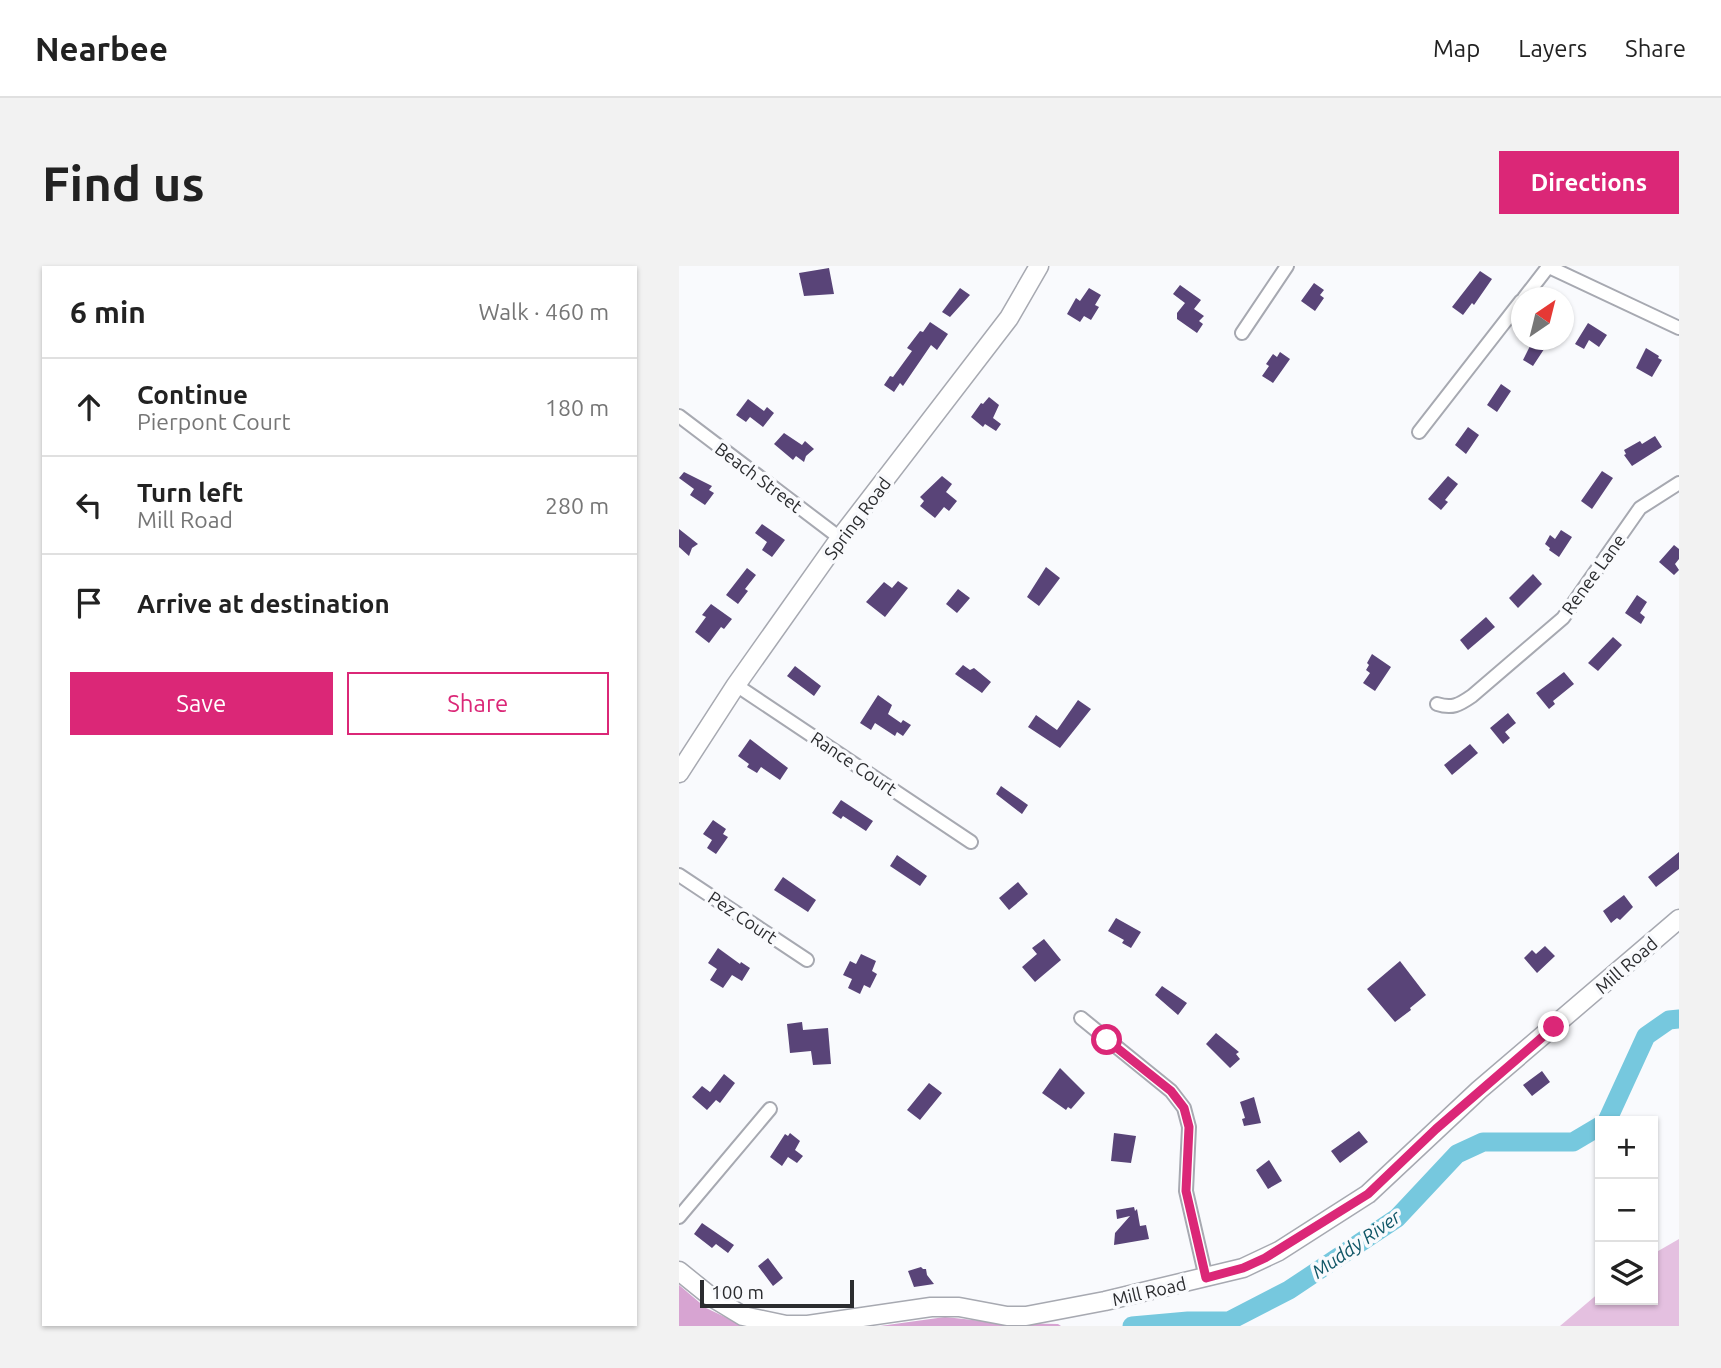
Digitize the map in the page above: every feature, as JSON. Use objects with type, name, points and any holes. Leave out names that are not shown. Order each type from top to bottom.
[{"type":"street","name":"Spring Road","points":[[679,773],[736,685],[840,538],[1009,318],[1039,266]]},
{"type":"street","points":[[1242,333],[1287,266]]},
{"type":"street","points":[[1532,287],[1547,266],[1679,328]]},
{"type":"street","points":[[1419,432],[1511,314]]},
{"type":"street","name":"Beach Street","points":[[679,416],[840,538]]},
{"type":"street","name":"Renee Lane","points":[[1437,704],[1447,708],[1457,706],[1472,696],[1563,618],[1640,508],[1679,483]]},
{"type":"street","name":"Rance Court","points":[[736,685],[971,842]]},
{"type":"street","name":"Pez Court","points":[[679,875],[807,960]]},
{"type":"street","name":"Mill Road","points":[[679,1271],[710,1297],[743,1316],[786,1325],[808,1325],[931,1307],[959,1307],[1007,1316],[1071,1317],[1243,1268],[1265,1258],[1368,1194],[1479,1090],[1679,919]]},
{"type":"street","points":[[1081,1018],[1171,1091],[1184,1108],[1189,1127],[1186,1191],[1206,1278]]},
{"type":"street","points":[[679,1217],[770,1109]]},
{"type":"shaded area","points":[[1679,1239],[1679,1326],[1560,1326],[1595,1296],[1595,1305],[1658,1305],[1658,1251]]},
{"type":"shaded area","points":[[679,1285],[706,1308],[744,1326],[679,1326]]},
{"type":"shaded area","points":[[945,1317],[1001,1323],[1058,1324],[1061,1326],[880,1326]]},
{"type":"building","points":[[829,268],[834,294],[804,296],[799,273]]},
{"type":"building","points":[[1480,271],[1492,279],[1474,305],[1472,303],[1463,315],[1452,307]]},
{"type":"building","points":[[1314,283],[1324,290],[1320,295],[1324,298],[1315,311],[1301,301]]},
{"type":"building","points":[[1180,285],[1201,300],[1194,309],[1204,316],[1199,321],[1203,324],[1197,333],[1177,319],[1177,313],[1185,303],[1173,294]]},
{"type":"building","points":[[960,288],[970,295],[950,317],[942,312]]},
{"type":"building","points":[[1089,288],[1101,295],[1095,305],[1099,307],[1091,320],[1084,316],[1080,322],[1067,314],[1076,298],[1080,301]]},
{"type":"building","points":[[930,322],[948,334],[937,350],[931,345],[903,386],[900,383],[894,392],[884,385],[912,351],[907,348]]},
{"type":"building","points":[[1588,323],[1607,335],[1599,347],[1589,340],[1584,349],[1575,344]]},
{"type":"building","points":[[1646,348],[1662,360],[1652,377],[1636,368]]},
{"type":"building","points":[[1528,350],[1543,350],[1533,366],[1523,360]]},
{"type":"building","points":[[1280,352],[1290,359],[1273,383],[1262,376],[1273,354],[1277,357]]},
{"type":"building","points":[[1501,384],[1511,391],[1497,412],[1487,405]]},
{"type":"building","points":[[989,397],[999,405],[993,418],[1001,424],[996,431],[985,424],[983,427],[971,417]]},
{"type":"building","points":[[748,399],[764,411],[767,407],[774,413],[763,427],[750,417],[746,422],[736,415]]},
{"type":"building","points":[[1468,427],[1479,435],[1466,454],[1455,445]]},
{"type":"building","points":[[784,433],[802,445],[805,441],[814,449],[804,462],[796,456],[793,460],[774,444]]},
{"type":"building","points":[[1655,436],[1662,447],[1632,466],[1624,455],[1624,450]]},
{"type":"building","points":[[1602,471],[1613,478],[1592,509],[1581,501]]},
{"type":"building","points":[[684,472],[712,486],[709,490],[714,493],[705,505],[690,495],[694,489],[679,478]]},
{"type":"building","points":[[942,476],[952,484],[946,492],[957,501],[949,511],[944,507],[935,518],[920,506],[924,501],[920,497]]},
{"type":"building","points":[[1448,476],[1458,484],[1445,500],[1448,502],[1441,510],[1428,499]]},
{"type":"building","points":[[762,524],[785,540],[772,557],[762,550],[767,542],[755,533]]},
{"type":"building","points":[[679,529],[698,544],[692,548],[689,556],[679,547]]},
{"type":"building","points":[[1561,530],[1572,537],[1559,557],[1545,544],[1550,535],[1555,539]]},
{"type":"building","points":[[1674,545],[1679,549],[1679,559],[1675,564],[1679,570],[1674,575],[1659,562]]},
{"type":"building","points":[[1046,567],[1060,578],[1039,606],[1027,597]]},
{"type":"building","points":[[747,568],[756,575],[738,604],[726,595]]},
{"type":"building","points":[[1533,574],[1542,584],[1518,608],[1509,598]]},
{"type":"building","points":[[898,581],[908,588],[885,617],[866,602],[884,582],[892,588]]},
{"type":"building","points":[[958,589],[970,598],[957,613],[946,604]]},
{"type":"building","points":[[1637,595],[1647,602],[1640,613],[1645,617],[1641,624],[1625,613]]},
{"type":"building","points":[[711,604],[732,619],[724,629],[721,627],[709,643],[695,632],[706,617],[702,615]]},
{"type":"building","points":[[1486,617],[1495,627],[1468,650],[1460,640]]},
{"type":"building","points":[[1613,637],[1622,645],[1598,671],[1588,663]]},
{"type":"building","points":[[1372,654],[1391,667],[1375,691],[1363,683],[1370,673],[1366,670]]},
{"type":"building","points":[[963,665],[970,670],[974,668],[991,682],[982,693],[955,674]]},
{"type":"building","points":[[795,666],[821,686],[814,696],[787,676]]},
{"type":"building","points":[[1564,672],[1574,684],[1553,701],[1555,704],[1549,709],[1536,693]]},
{"type":"building","points":[[878,695],[892,705],[888,714],[901,723],[903,720],[911,725],[903,736],[897,732],[895,736],[875,723],[871,730],[860,723]]},
{"type":"building","points":[[1078,700],[1091,709],[1060,748],[1028,727],[1036,715],[1057,730]]},
{"type":"building","points":[[1508,713],[1516,723],[1505,732],[1510,738],[1503,744],[1490,728]]},
{"type":"building","points":[[750,739],[788,768],[780,780],[761,767],[757,773],[747,767],[749,764],[738,756]]},
{"type":"building","points":[[1470,744],[1478,753],[1452,775],[1444,765]]},
{"type":"building","points":[[1001,786],[1028,805],[1022,814],[996,794]]},
{"type":"building","points":[[841,800],[873,821],[866,831],[843,816],[841,819],[832,813]]},
{"type":"building","points":[[713,820],[726,829],[723,834],[728,837],[716,854],[707,848],[712,840],[703,834]]},
{"type":"building","points":[[1679,852],[1679,869],[1656,887],[1648,877]]},
{"type":"building","points":[[897,855],[927,876],[920,886],[890,866]]},
{"type":"building","points":[[783,877],[816,900],[808,912],[774,890]]},
{"type":"building","points":[[1018,882],[1028,894],[1009,910],[999,898]]},
{"type":"building","points":[[1624,895],[1633,907],[1620,920],[1617,918],[1611,923],[1603,911]]},
{"type":"building","points":[[1116,918],[1141,932],[1131,948],[1122,943],[1124,940],[1108,931]]},
{"type":"building","points":[[1044,939],[1061,960],[1035,982],[1022,967],[1037,954],[1032,948]]},
{"type":"building","points":[[1545,946],[1555,956],[1537,973],[1524,958],[1532,950],[1536,954]]},
{"type":"building","points":[[718,948],[750,968],[742,981],[732,975],[723,988],[710,980],[717,969],[708,963]]},
{"type":"building","points":[[861,954],[876,961],[872,971],[877,974],[870,988],[864,985],[860,994],[848,988],[852,979],[843,975],[850,961],[856,964]]},
{"type":"building","points":[[1400,961],[1426,995],[1395,1022],[1367,989]]},
{"type":"building","points":[[1162,986],[1187,1003],[1178,1015],[1155,995]]},
{"type":"building","points":[[802,1022],[803,1030],[828,1028],[831,1064],[813,1065],[811,1051],[790,1053],[787,1024]]},
{"type":"building","points":[[1216,1033],[1239,1052],[1236,1054],[1240,1059],[1230,1068],[1206,1044]]},
{"type":"building","points":[[1060,1068],[1085,1093],[1071,1109],[1068,1107],[1066,1110],[1042,1093]]},
{"type":"building","points":[[1542,1071],[1550,1082],[1532,1096],[1523,1085]]},
{"type":"building","points":[[724,1074],[735,1083],[720,1103],[716,1100],[707,1110],[692,1097],[702,1086],[710,1092]]},
{"type":"building","points":[[929,1083],[942,1093],[920,1120],[907,1110]]},
{"type":"building","points":[[1254,1097],[1261,1123],[1244,1126],[1242,1119],[1245,1118],[1240,1102]]},
{"type":"building","points":[[1359,1131],[1368,1142],[1340,1163],[1331,1151]]},
{"type":"building","points":[[790,1133],[800,1141],[795,1150],[803,1156],[797,1163],[788,1157],[782,1166],[770,1157],[785,1134],[788,1136]]},
{"type":"building","points":[[1114,1133],[1136,1136],[1131,1163],[1111,1161]]},
{"type":"building","points":[[1269,1160],[1282,1181],[1268,1189],[1256,1170]]},
{"type":"building","points":[[1134,1207],[1135,1211],[1137,1209],[1140,1226],[1146,1225],[1149,1239],[1114,1245],[1115,1233],[1130,1216],[1117,1219],[1116,1210]]},
{"type":"building","points":[[702,1223],[734,1245],[728,1253],[716,1244],[712,1248],[694,1234]]},
{"type":"building","points":[[768,1258],[783,1278],[773,1286],[758,1266]]},
{"type":"building","points":[[921,1267],[926,1269],[934,1284],[914,1287],[908,1271]]},
{"type":"waterway","name":"Muddy River","points":[[1609,1116],[1646,1036],[1669,1020],[1679,1019]]},
{"type":"waterway","name":"Muddy River","points":[[1132,1326],[1188,1321],[1229,1321],[1289,1290],[1397,1218],[1457,1154],[1483,1142],[1573,1142],[1595,1129]]},
{"type":"route","points":[[1107,1040],[1171,1091],[1184,1108],[1189,1127],[1186,1191],[1206,1278],[1243,1268],[1279,1251],[1368,1194],[1479,1090],[1554,1027]]}]
